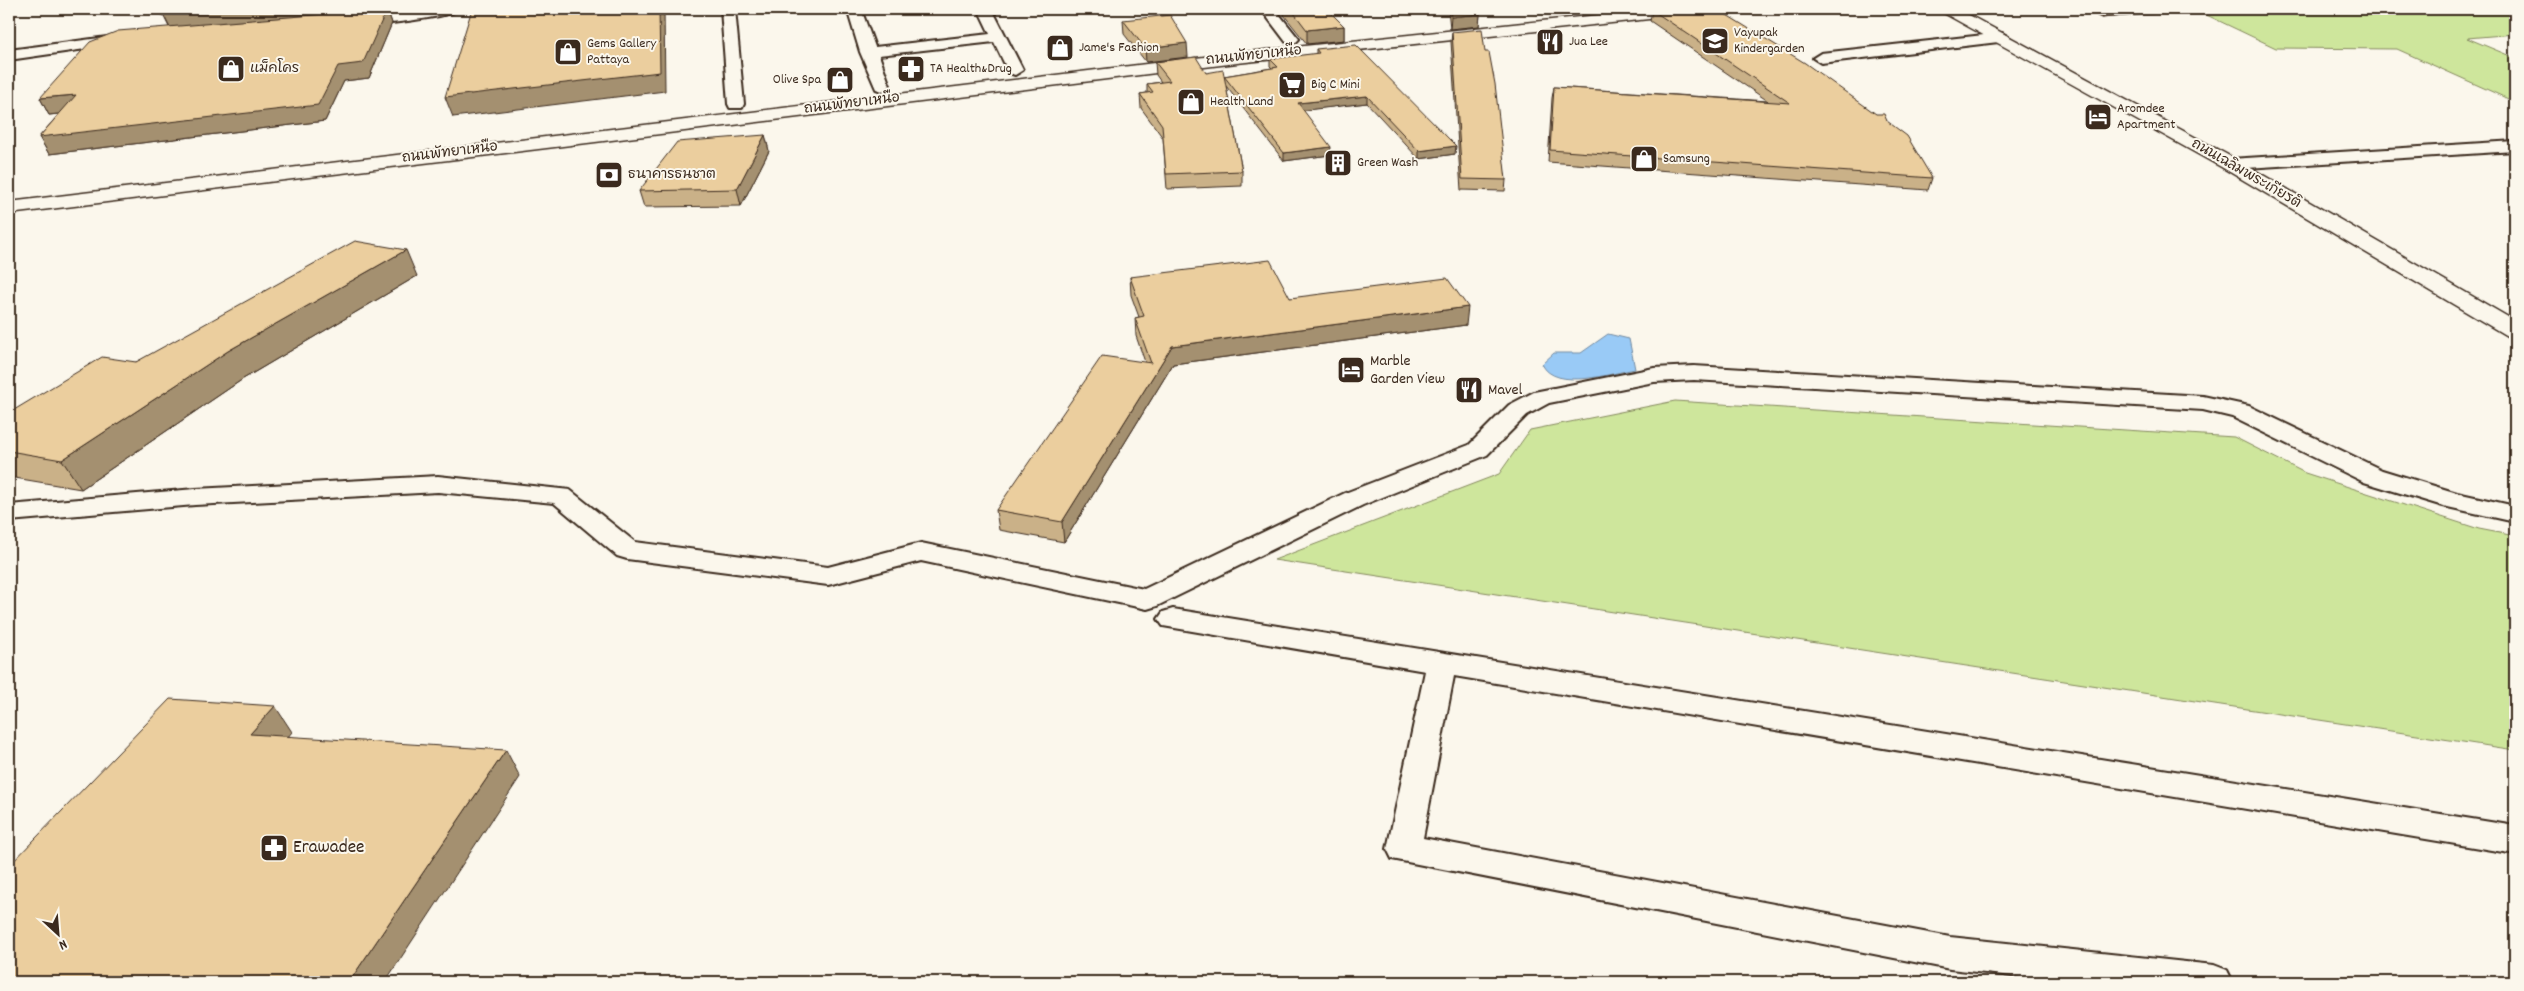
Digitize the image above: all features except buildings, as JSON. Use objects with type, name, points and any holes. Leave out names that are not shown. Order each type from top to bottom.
[{"type":"main road","name":"ถนนพัทยาเหนือ","points":[[122,177],[1015,70],[1291,39],[1588,9]]},
{"type":"main road","name":"ถนนพัทยาเหนือ","points":[[9,208],[1237,58],[1696,9]]},
{"type":"main road","name":"ถนนเฉลิมพระเกียรติ","points":[[1948,9],[2230,164],[2515,331]]},
{"type":"street","points":[[342,22],[404,17],[453,9]]},
{"type":"street","points":[[728,9],[736,104]]},
{"type":"street","points":[[854,9],[868,52],[882,86]]},
{"type":"street","points":[[985,9],[1015,70]]},
{"type":"street","points":[[1268,9],[1291,39]]},
{"type":"street","points":[[868,52],[1000,37]]},
{"type":"street","points":[[9,55],[139,38]]},
{"type":"street","points":[[1820,58],[2002,38]]},
{"type":"street","points":[[2230,164],[2515,146]]},
{"type":"street","points":[[9,513],[195,497],[438,484],[561,496],[627,550],[828,576],[921,552],[1147,599],[1354,499],[1478,450],[1518,410],[1542,397],[1654,374],[1694,373],[2203,403],[2240,411],[2373,476],[2452,500],[2515,514]]},
{"type":"street","points":[[1173,619],[2515,840]]},
{"type":"street","points":[[1442,662],[1404,849],[1950,953],[2214,982]]},
{"type":"green space","points":[[2194,9],[2515,9],[2515,34],[2467,38],[2515,58],[2515,102],[2397,49],[2276,48]]},
{"type":"green space","points":[[1675,401],[2234,437],[2305,473],[2479,529],[2515,536],[2515,750],[1274,560],[1499,474],[1530,430]]},
{"type":"water","points":[[1608,334],[1629,339],[1635,369],[1599,377],[1571,379],[1559,377],[1549,372],[1542,364],[1554,353],[1581,353]]},
{"type":"place","name":"Vayupak Kindergarden","points":[[1715,41]]},
{"type":"place","name":"Jua Lee","points":[[1550,42]]},
{"type":"place","name":"Jame's Fashion","points":[[1060,48]]},
{"type":"place","name":"Gems Gallery Pattaya","points":[[568,52]]},
{"type":"place","name":"แม็คโคร","points":[[231,69]]},
{"type":"place","name":"TA Health&Drug","points":[[911,69]]},
{"type":"place","name":"Olive Spa","points":[[840,80]]},
{"type":"place","name":"Big C Mini","points":[[1292,85]]},
{"type":"place","name":"Health Land","points":[[1191,102]]},
{"type":"place","name":"Aromdee Apartment","points":[[2098,117]]},
{"type":"place","name":"Samsung","points":[[1644,159]]},
{"type":"place","name":"Green Wash","points":[[1338,163]]},
{"type":"place","name":"ธนาคารธนชาต","points":[[609,175]]},
{"type":"place","name":"Marble Garden View","points":[[1351,370]]},
{"type":"place","name":"Mavel","points":[[1469,390]]},
{"type":"place","name":"Erawadee","points":[[274,848]]}]
